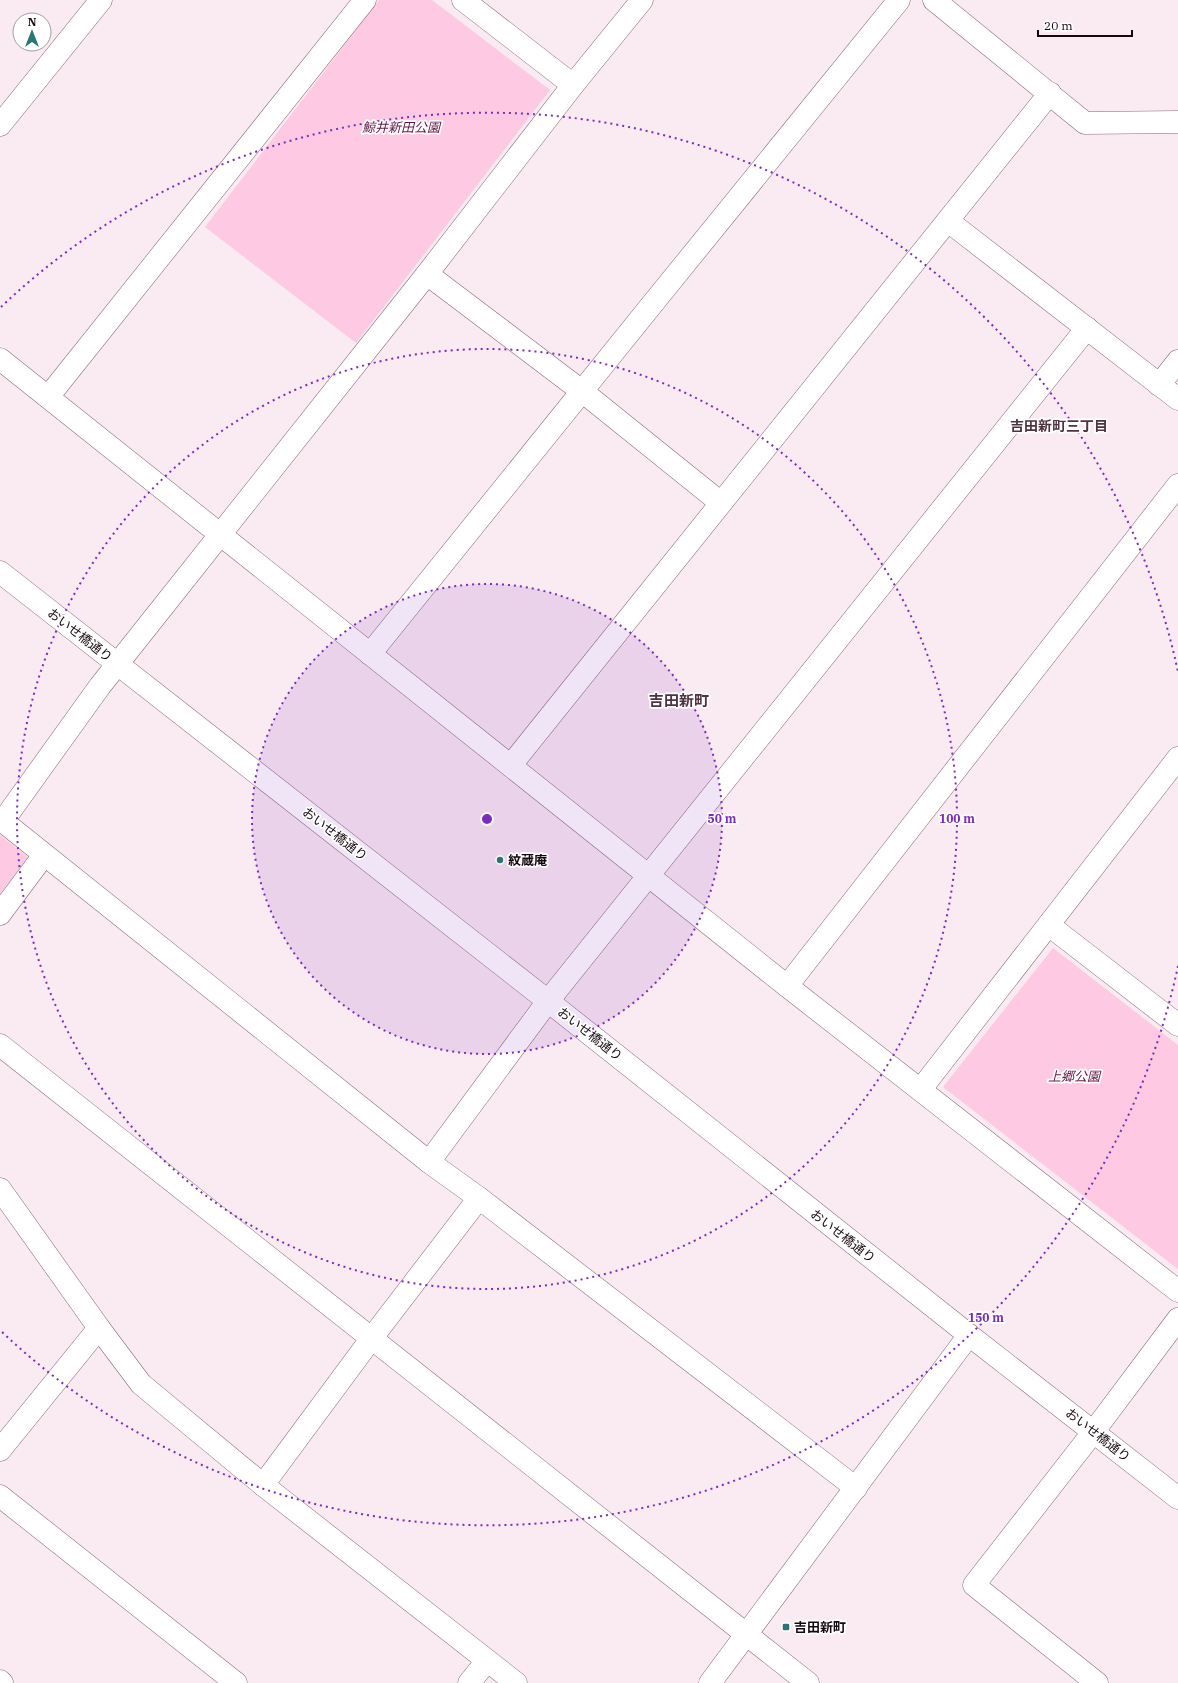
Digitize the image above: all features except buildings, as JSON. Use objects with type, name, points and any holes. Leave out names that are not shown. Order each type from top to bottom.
[{"type":"street","points":[[0,125],[101,0]]},
{"type":"street","points":[[48,397],[365,0]]},
{"type":"street","points":[[463,0],[573,85]]},
{"type":"street","points":[[642,0],[573,85],[427,274],[117,664],[2,820],[429,1162],[479,1198],[856,1488]]},
{"type":"street","points":[[370,654],[583,392],[746,187],[899,0]]},
{"type":"street","points":[[934,0],[1085,123],[1178,122]]},
{"type":"street","points":[[511,765],[1050,93]]},
{"type":"street","points":[[948,221],[1178,399]]},
{"type":"street","points":[[427,274],[583,392],[721,503]]},
{"type":"street","points":[[429,1162],[548,1001],[1087,328]]},
{"type":"street","points":[[0,359],[787,986],[1178,1291]]},
{"type":"street","points":[[1160,385],[1178,361]]},
{"type":"street","points":[[787,986],[1178,485]]},
{"type":"street","name":"おいせ橋通り","points":[[0,572],[548,1001],[969,1335],[1178,1498]]},
{"type":"street","points":[[921,1090],[1050,926],[1178,758]]},
{"type":"street","points":[[0,914],[44,855]]},
{"type":"street","points":[[1050,926],[1178,1024]]},
{"type":"street","points":[[0,1045],[808,1683]]},
{"type":"street","points":[[0,1189],[99,1328],[141,1384],[263,1485],[516,1683]]},
{"type":"street","points":[[263,1485],[371,1339],[479,1198]]},
{"type":"street","points":[[1097,1683],[974,1585],[1094,1431],[1178,1319]]},
{"type":"street","points":[[0,1450],[99,1328]]},
{"type":"street","points":[[710,1683],[969,1335]]},
{"type":"street","points":[[0,1496],[236,1683]]},
{"type":"street","points":[[470,1683],[487,1661]]},
{"type":"green space","name":"鯨井新田公園","points":[[379,0],[432,0],[550,90],[356,343],[205,227]]},
{"type":"green space","points":[[0,835],[29,858],[0,897]]},
{"type":"green space","name":"上郷公園","points":[[1053,948],[1178,1045],[1178,1269],[943,1087]]},
{"type":"place","name":"紋蔵庵","points":[[500,860]]},
{"type":"place","name":"吉田新町","points":[[786,1627]]},
{"type":"district","name":"吉田新町三丁目","points":[[1059,426]]},
{"type":"district","name":"吉田新町","points":[[679,700]]}]
